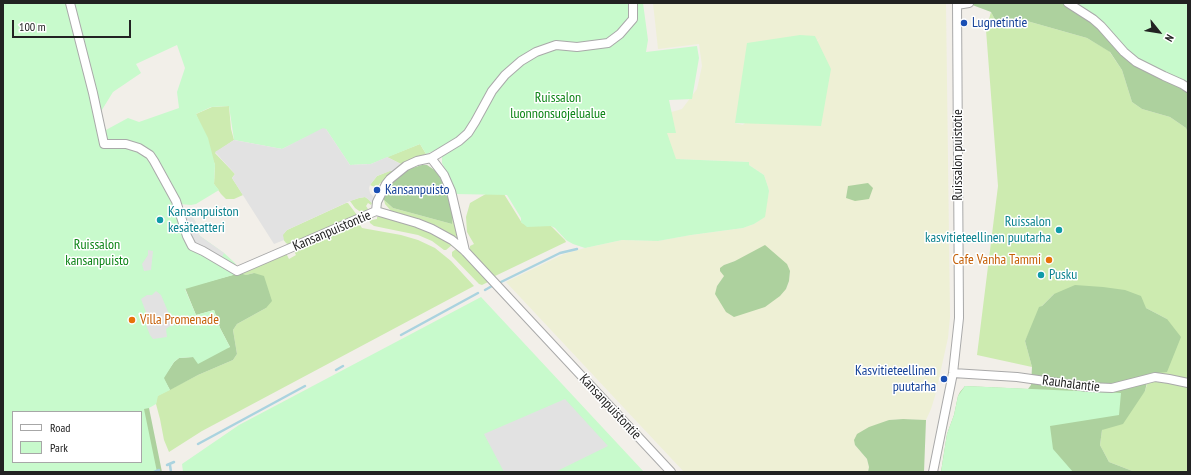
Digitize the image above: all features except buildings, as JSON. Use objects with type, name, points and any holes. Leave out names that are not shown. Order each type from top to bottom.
[{"type":"street","name":"Kansanpuistontie","points":[[70,3],[93,93],[104,144],[117,143],[130,145],[145,151],[150,155],[176,201],[187,236],[192,246],[237,270],[376,212],[417,223],[432,229],[452,240],[466,251],[671,472]]},
{"type":"street","points":[[376,212],[377,202],[386,184],[396,173],[417,161],[431,158],[459,142],[468,134],[492,91],[521,61],[536,52],[556,45],[576,46],[608,43],[620,34],[633,19],[633,3]]},
{"type":"street","points":[[957,4],[968,3]]},
{"type":"street","points":[[1068,3],[1093,19],[1124,52],[1136,62],[1188,88]]},
{"type":"street","name":"Ruissalon puistotie","points":[[933,472],[953,373],[959,318],[957,4]]},
{"type":"street","points":[[431,158],[444,175],[450,191],[466,251]]},
{"type":"street","name":"Rauhalantie","points":[[953,373],[1017,377],[1088,387],[1112,388],[1155,378],[1169,379],[1188,384]]},
{"type":"green space","name":"Ruissalon luonnonsuojelualue","points":[[3,3],[643,3],[648,40],[646,52],[697,46],[699,58],[692,99],[669,100],[676,133],[667,133],[676,159],[749,162],[749,165],[764,175],[769,191],[765,217],[754,224],[743,228],[658,241],[622,240],[585,248],[566,240],[555,228],[551,226],[527,227],[521,222],[521,218],[507,195],[455,194],[449,176],[442,163],[442,157],[445,153],[444,147],[426,154],[420,144],[371,164],[350,165],[326,129],[323,129],[282,149],[234,140],[229,106],[211,107],[196,114],[208,138],[215,165],[214,184],[219,190],[196,204],[180,204],[188,215],[192,216],[200,236],[235,263],[240,273],[185,289],[196,315],[214,310],[220,328],[230,347],[198,364],[193,357],[179,358],[174,362],[164,378],[170,390],[158,396],[156,404],[144,409],[157,472],[3,472]],"holes":[[[177,45],[185,68],[177,92],[179,108],[139,122],[128,118],[104,131],[100,113],[113,92],[141,73],[136,64]]]},
{"type":"green space","points":[[653,3],[946,3],[950,317],[948,338],[935,396],[926,420],[889,420],[855,445],[867,459],[869,467],[868,472],[684,472],[506,282],[564,254],[585,248],[622,240],[658,241],[743,228],[754,224],[764,217],[769,191],[768,187],[764,175],[749,165],[749,162],[676,159],[666,153],[668,113],[682,109],[697,89],[702,66],[699,44],[658,49]],"holes":[[[822,36],[743,125],[735,123]],[[735,261],[790,271],[786,289],[717,286],[724,276],[724,265]]]},
{"type":"green space","points":[[967,3],[1188,3],[1188,134],[1186,128],[1170,117],[1142,109],[1132,102],[1122,70],[1110,52],[1087,38],[1027,21],[999,27],[991,12]]},
{"type":"green space","points":[[1067,3],[1188,3],[1188,86],[1127,54],[1103,28]]},
{"type":"green space","points":[[991,12],[999,27],[1027,21],[1087,38],[1109,51],[1122,70],[1132,102],[1142,109],[1170,117],[1186,128],[1188,134],[1188,472],[1135,472],[1109,462],[1100,445],[1102,430],[1145,391],[1167,319],[1146,308],[1054,294],[1042,306],[1025,341],[1032,367],[977,355],[998,186],[986,30]]},
{"type":"green space","points":[[800,35],[815,36],[831,69],[821,126],[735,123],[747,43]]},
{"type":"green space","points":[[229,106],[231,129],[234,140],[215,153],[235,174],[232,178],[243,195],[234,199],[226,199],[214,184],[215,165],[196,114],[212,107]]},
{"type":"green space","points":[[420,144],[426,154],[403,165],[387,157]]},
{"type":"green space","points":[[427,165],[436,171],[445,186],[453,217],[452,224],[393,208],[384,200],[384,194],[391,182],[406,170]]},
{"type":"green space","points":[[392,170],[395,171],[384,183],[380,183],[377,188],[370,185],[377,176]]},
{"type":"green space","points":[[868,183],[873,188],[869,199],[855,201],[846,198],[848,186]]},
{"type":"green space","points":[[491,191],[504,194],[522,223],[530,226],[549,224],[566,242],[493,277],[470,250],[470,246],[474,244],[467,232],[466,217],[470,203]]},
{"type":"green space","points":[[365,197],[372,203],[371,205],[368,203],[366,206],[368,209],[362,213],[355,208],[350,201]]},
{"type":"green space","points":[[384,200],[393,208],[452,224],[453,217],[458,238],[457,239],[437,226],[392,212],[385,204]]},
{"type":"green space","points":[[348,203],[357,215],[289,245],[282,238],[282,235],[287,230]]},
{"type":"green space","points":[[372,217],[372,220],[377,219],[377,217],[386,217],[415,224],[452,245],[444,250],[432,241],[418,235],[374,226],[370,223],[369,218]]},
{"type":"green space","points":[[358,222],[362,228],[401,235],[418,240],[435,248],[451,261],[474,286],[202,431],[169,452],[164,440],[156,404],[157,396],[198,375],[233,360],[237,354],[233,330],[237,324],[266,308],[254,273],[246,275],[240,273],[286,253],[289,259],[296,255],[295,253],[297,248]]},
{"type":"green space","points":[[765,245],[787,264],[790,271],[786,289],[780,296],[765,307],[734,317],[726,312],[715,294],[717,286],[724,276],[720,271],[720,268]]},
{"type":"green space","points":[[456,249],[488,282],[482,285],[479,284],[452,256],[452,252]]},
{"type":"green space","points":[[240,273],[246,275],[254,273],[264,276],[272,301],[266,308],[237,324],[233,330],[237,354],[233,360],[198,375],[170,390],[163,378],[174,362],[179,358],[193,357],[230,347],[220,328],[214,310],[196,315],[185,288]]},
{"type":"green space","points":[[1075,285],[1125,290],[1141,296],[1146,308],[1167,319],[1181,337],[1167,372],[1149,374],[1145,391],[1123,424],[1102,430],[1100,445],[1109,462],[1135,472],[941,472],[947,434],[960,392],[965,386],[1028,389],[1031,385],[1032,367],[1025,341],[1039,307],[1042,306],[1054,294]]},
{"type":"green space","points":[[481,297],[644,472],[183,472],[182,464],[239,425]]},
{"type":"green space","points":[[965,386],[1121,393],[1119,415],[1050,426],[1053,449],[1073,472],[941,472],[947,434],[954,415],[958,396]]},
{"type":"green space","points":[[145,404],[149,408],[162,472],[124,472],[139,463],[142,463],[142,411],[126,411]]},
{"type":"green space","points":[[889,420],[926,420],[924,472],[868,472],[869,467],[867,459],[855,445],[854,440],[857,434],[869,427]]},
{"type":"shaded area","points":[[323,128],[326,129],[350,165],[371,164],[387,157],[403,165],[395,171],[390,171],[377,176],[369,188],[370,193],[375,198],[372,203],[365,197],[350,201],[287,230],[283,235],[284,240],[274,244],[232,178],[235,174],[215,152],[234,140],[282,149]]},
{"type":"shaded area","points":[[188,215],[192,216],[195,221],[198,228],[197,231],[200,236],[224,253],[221,259],[194,242],[190,236],[183,217]]},
{"type":"shaded area","points":[[148,250],[153,251],[151,270],[144,271],[142,264],[148,255]]},
{"type":"shaded area","points":[[156,291],[161,295],[174,326],[170,326],[166,329],[167,337],[153,339],[146,325],[150,323],[141,299],[147,295],[152,295]]},
{"type":"shaded area","points":[[565,399],[608,446],[555,472],[504,472],[484,434]]},
{"type":"waterway","points":[[501,282],[560,253],[577,249]]},
{"type":"waterway","points":[[485,290],[492,286]]},
{"type":"waterway","points":[[401,335],[478,293]]},
{"type":"waterway","points":[[336,370],[343,366]]},
{"type":"waterway","points":[[198,444],[305,386]]},
{"type":"waterway","points":[[167,465],[174,462]]},
{"type":"waterway","points":[[170,465],[171,472]]},
{"type":"waterway","points":[[154,472],[159,470]]},
{"type":"place","name":"Lugnetintie","points":[[964,23]]},
{"type":"place","name":"Kansanpuisto","points":[[377,190]]},
{"type":"place","name":"Kansanpuiston kesäteatteri","points":[[160,220]]},
{"type":"place","name":"Ruissalon kasvitieteellinen puutarha","points":[[1059,230]]},
{"type":"place","name":"Cafe Vanha Tammi","points":[[1049,260]]},
{"type":"place","name":"Pusku","points":[[1041,275]]},
{"type":"place","name":"Villa Promenade","points":[[132,320]]},
{"type":"place","name":"Kasvitieteellinen puutarha","points":[[944,379]]},
{"type":"park label","name":"Ruissalon kansanpuisto","points":[[97,254]]}]
